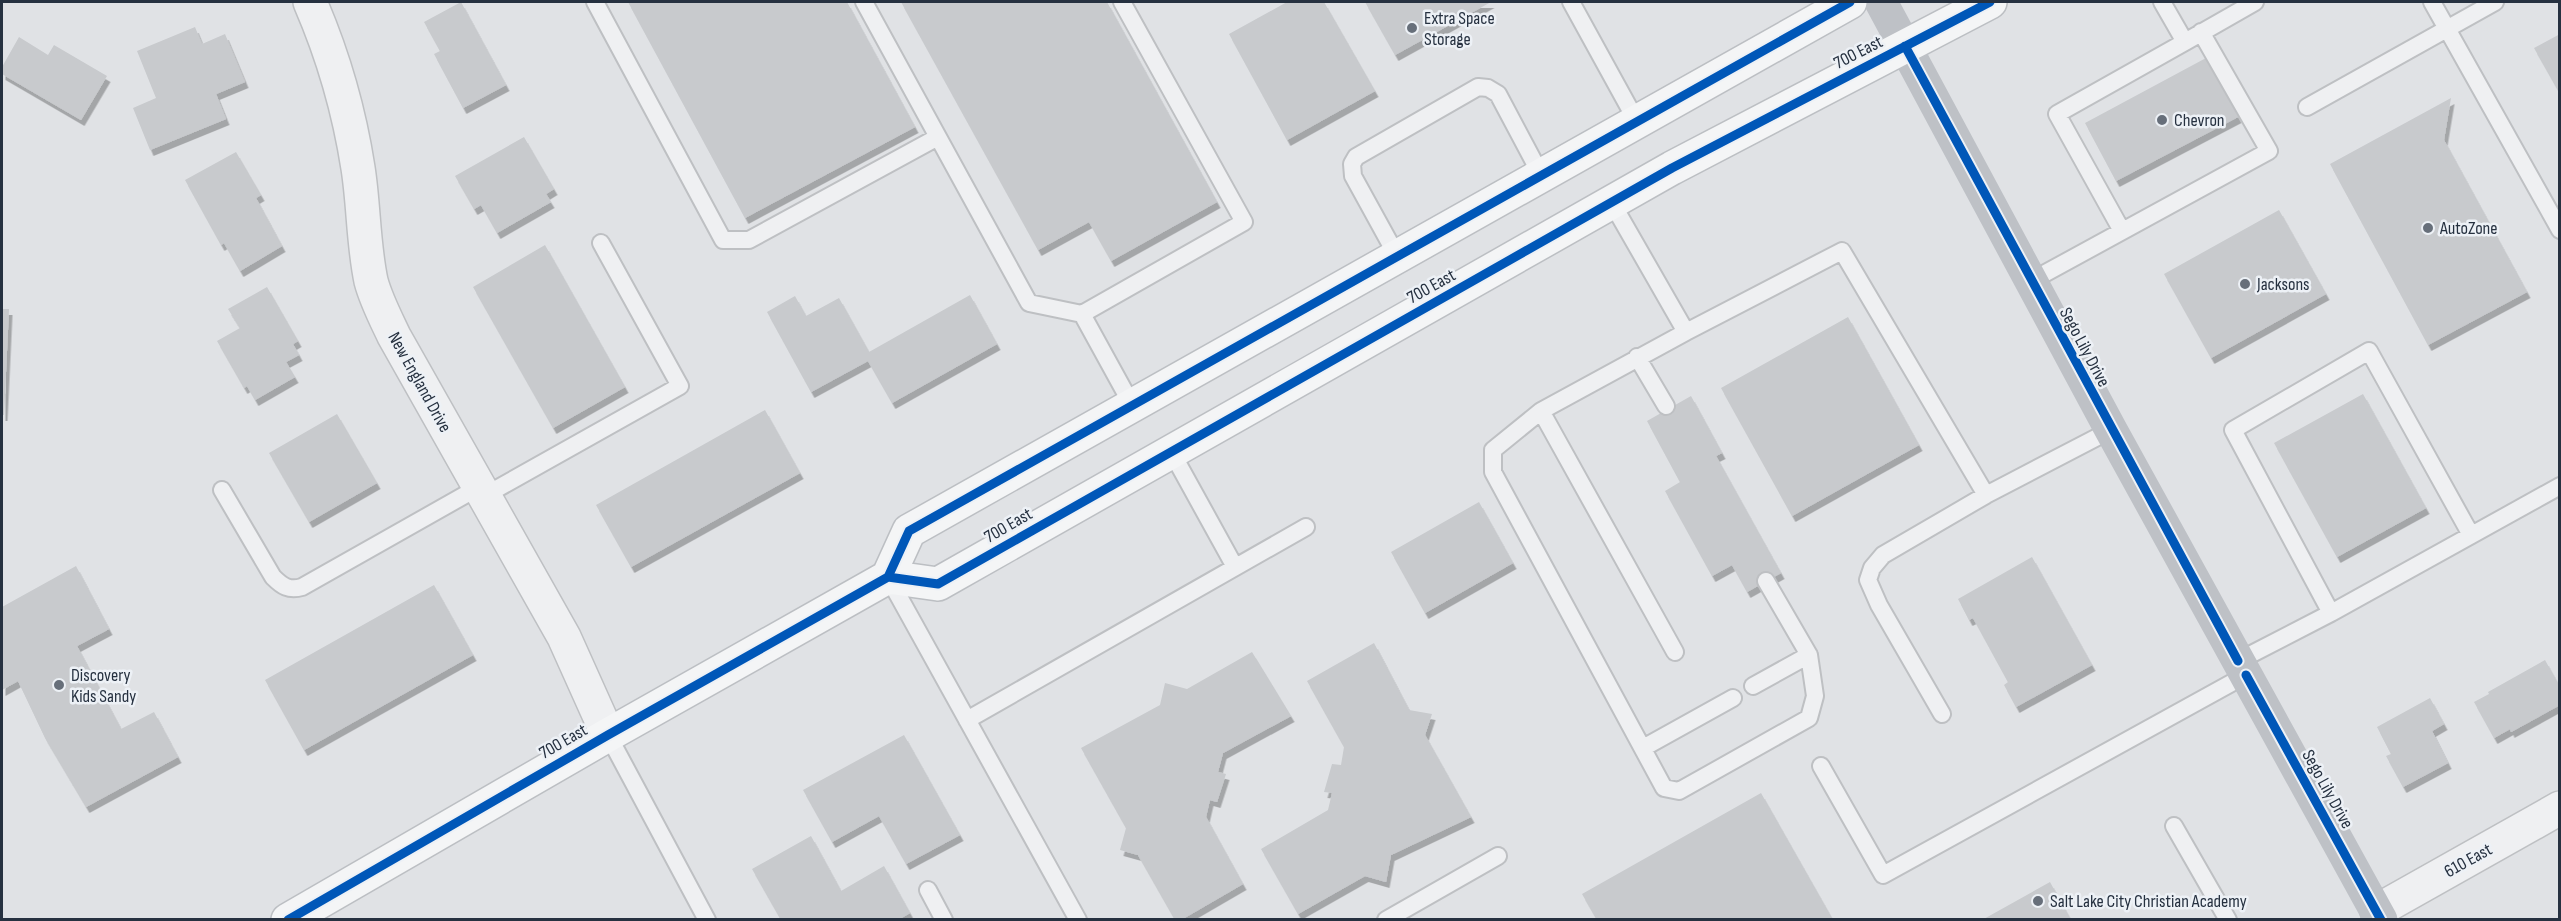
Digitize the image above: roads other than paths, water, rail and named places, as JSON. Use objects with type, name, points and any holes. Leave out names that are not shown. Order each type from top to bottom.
[{"type":"main road","points":[[888,577],[909,531],[1850,2]]},
{"type":"main road","name":"Sego Lily Drive","points":[[1881,2],[2111,430],[2379,915]]},
{"type":"main road","name":"700 East","points":[[288,920],[888,577],[938,584],[1682,163],[1990,2]]},
{"type":"street","name":"New England Drive","points":[[310,2],[328,46],[347,108],[358,170],[362,228],[372,284],[394,336],[564,637],[608,735]]},
{"type":"street","name":"610 East","points":[[2379,915],[2559,808]]},
{"type":"lane","points":[[595,2],[723,240],[749,240],[938,137]]},
{"type":"lane","points":[[864,2],[1029,303],[1082,314],[1244,222],[1122,2]]},
{"type":"lane","points":[[1571,2],[1637,122]]},
{"type":"lane","points":[[2162,2],[2185,42]]},
{"type":"lane","points":[[2122,231],[2057,114],[2255,2]]},
{"type":"lane","points":[[2432,2],[2559,230]]},
{"type":"lane","points":[[2307,107],[2495,2]]},
{"type":"lane","points":[[2031,281],[2269,151],[2201,32]]},
{"type":"lane","points":[[1397,256],[1353,176],[1352,164],[1356,157],[1478,87],[1488,88],[1498,94],[1541,175]]},
{"type":"lane","points":[[1611,203],[1686,332]]},
{"type":"lane","points":[[222,490],[273,577],[280,584],[293,590],[680,386],[601,243]]},
{"type":"lane","points":[[1766,581],[1809,655],[1815,696],[1809,718],[1679,791],[1664,788],[1493,472],[1493,450],[1541,411],[1637,357],[1842,251],[1986,495]]},
{"type":"lane","points":[[1082,314],[1132,405]]},
{"type":"lane","points":[[2331,613],[2233,430],[2369,351],[2471,535]]},
{"type":"lane","points":[[1637,357],[1666,406]]},
{"type":"lane","points":[[1541,411],[1675,652]]},
{"type":"lane","points":[[1942,714],[1879,605],[1868,580],[1872,568],[1883,555],[1986,495],[2111,430]]},
{"type":"lane","points":[[1171,451],[1235,567]]},
{"type":"lane","points":[[1821,766],[1883,875],[2242,668],[2331,613],[2559,486]]},
{"type":"lane","points":[[967,720],[1306,527]]},
{"type":"lane","points":[[888,577],[1077,920]]},
{"type":"lane","points":[[1753,686],[1809,655]]},
{"type":"lane","points":[[1643,748],[1733,698]]},
{"type":"lane","points":[[608,735],[707,920]]},
{"type":"lane","points":[[2174,826],[2228,920]]},
{"type":"lane","points":[[1386,920],[1498,856]]},
{"type":"lane","points":[[928,890],[944,920]]},
{"type":"place","name":"Extra Space Storage","points":[[1412,28]]},
{"type":"place","name":"Chevron","points":[[2162,120]]},
{"type":"place","name":"AutoZone","points":[[2428,228]]},
{"type":"place","name":"Jacksons","points":[[2245,284]]},
{"type":"place","name":"Discovery Kids Sandy","points":[[59,685]]},
{"type":"place","name":"Salt Lake City Christian Academy","points":[[2038,901]]}]
